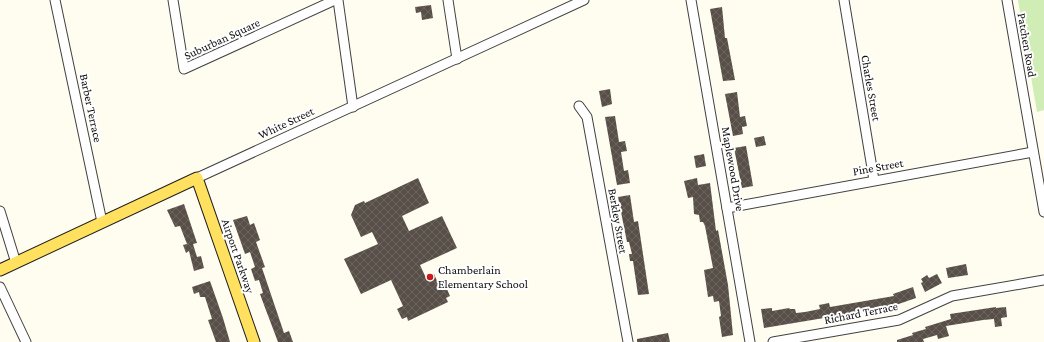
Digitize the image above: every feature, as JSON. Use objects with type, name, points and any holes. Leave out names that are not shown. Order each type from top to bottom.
[{"type":"main road","name":"White Street","points":[[0,270],[197,178]]},
{"type":"main road","name":"Airport Parkway","points":[[197,178],[254,342]]},
{"type":"street","name":"Barber Terrace","points":[[55,0],[102,222]]},
{"type":"street","name":"Suburban Square","points":[[173,0],[184,69],[334,0]]},
{"type":"street","points":[[338,0],[353,107]]},
{"type":"street","points":[[448,0],[457,59]]},
{"type":"street","name":"White Street","points":[[197,178],[584,0]]},
{"type":"street","name":"Maplewood Drive","points":[[691,0],[750,342]]},
{"type":"street","name":"Charles Street","points":[[844,0],[874,180]]},
{"type":"street","name":"Patchen Road","points":[[1007,0],[1033,152],[1040,167],[1044,212]]},
{"type":"street","name":"Berkley Street","points":[[579,106],[587,117],[628,342]]},
{"type":"street","name":"Pine Street","points":[[728,208],[1033,152]]},
{"type":"street","points":[[0,211],[16,262]]},
{"type":"street","name":"Richard Terrace","points":[[773,342],[899,320],[952,296],[1044,280]]},
{"type":"street","points":[[0,287],[26,342]]},
{"type":"street","points":[[827,332],[829,342]]},
{"type":"green space","points":[[1018,0],[1044,0],[1044,110],[1037,112]]},
{"type":"building","points":[[431,5],[433,18],[422,20],[421,12],[416,13],[415,7]]},
{"type":"building","points":[[722,7],[725,38],[727,38],[735,80],[723,81],[710,9]]},
{"type":"building","points":[[610,89],[612,104],[602,107],[599,91]]},
{"type":"building","points":[[737,92],[740,117],[745,116],[747,126],[742,127],[743,134],[733,136],[725,94]]},
{"type":"building","points":[[615,116],[619,142],[625,141],[627,151],[621,152],[624,171],[628,170],[630,183],[617,185],[605,117]]},
{"type":"building","points":[[764,136],[766,145],[756,147],[754,138]]},
{"type":"building","points":[[746,146],[753,186],[742,188],[734,148]]},
{"type":"building","points":[[704,154],[706,166],[696,168],[694,156]]},
{"type":"building","name":"Chamberlain Elementary School","points":[[418,178],[429,203],[402,216],[409,231],[442,216],[457,248],[420,265],[426,278],[434,274],[441,290],[446,287],[450,296],[446,298],[448,302],[408,321],[407,317],[402,319],[397,309],[403,306],[391,280],[361,294],[344,259],[378,244],[372,232],[361,237],[351,215],[355,205],[364,201],[365,203]]},
{"type":"building","points":[[697,178],[698,185],[710,183],[716,231],[718,230],[728,285],[733,335],[722,337],[719,317],[721,316],[719,301],[714,302],[713,296],[708,297],[704,270],[713,268],[705,226],[703,222],[700,222],[699,215],[694,214],[693,197],[688,198],[684,181]]},
{"type":"building","points":[[630,195],[634,222],[638,221],[649,294],[638,295],[633,261],[630,261],[629,254],[632,254],[629,242],[627,242],[618,197]]},
{"type":"building","points":[[184,204],[197,243],[193,244],[197,257],[201,256],[204,268],[194,271],[189,251],[186,253],[183,245],[187,244],[180,226],[175,227],[167,210]]},
{"type":"building","points":[[247,216],[250,225],[254,223],[260,240],[256,242],[265,267],[262,268],[284,333],[289,331],[293,342],[278,342],[260,294],[263,293],[259,280],[255,281],[251,269],[255,267],[250,252],[245,254],[233,220]]},
{"type":"building","points":[[966,264],[968,275],[948,278],[946,268]]},
{"type":"building","points":[[937,274],[942,283],[925,292],[921,279],[927,275],[929,278]]},
{"type":"building","points":[[210,281],[230,342],[216,342],[208,320],[212,319],[205,297],[200,297],[199,292],[194,294],[192,287]]},
{"type":"building","points":[[913,287],[916,298],[890,307],[764,328],[761,309],[772,308],[772,311],[789,308],[795,309],[796,313],[805,312],[820,309],[819,305],[829,303],[830,307],[894,296],[893,294]]},
{"type":"building","points":[[996,307],[1006,307],[1007,317],[1001,318],[1002,326],[995,327],[994,319],[983,320],[946,326],[949,336],[938,339],[937,335],[923,339],[924,342],[897,342],[897,340],[913,335],[912,333],[926,329],[925,327],[951,319],[950,314]]},
{"type":"building","points":[[668,333],[670,342],[637,342],[637,339]]},
{"type":"place","name":"Chamberlain Elementary School","points":[[430,277]]}]
